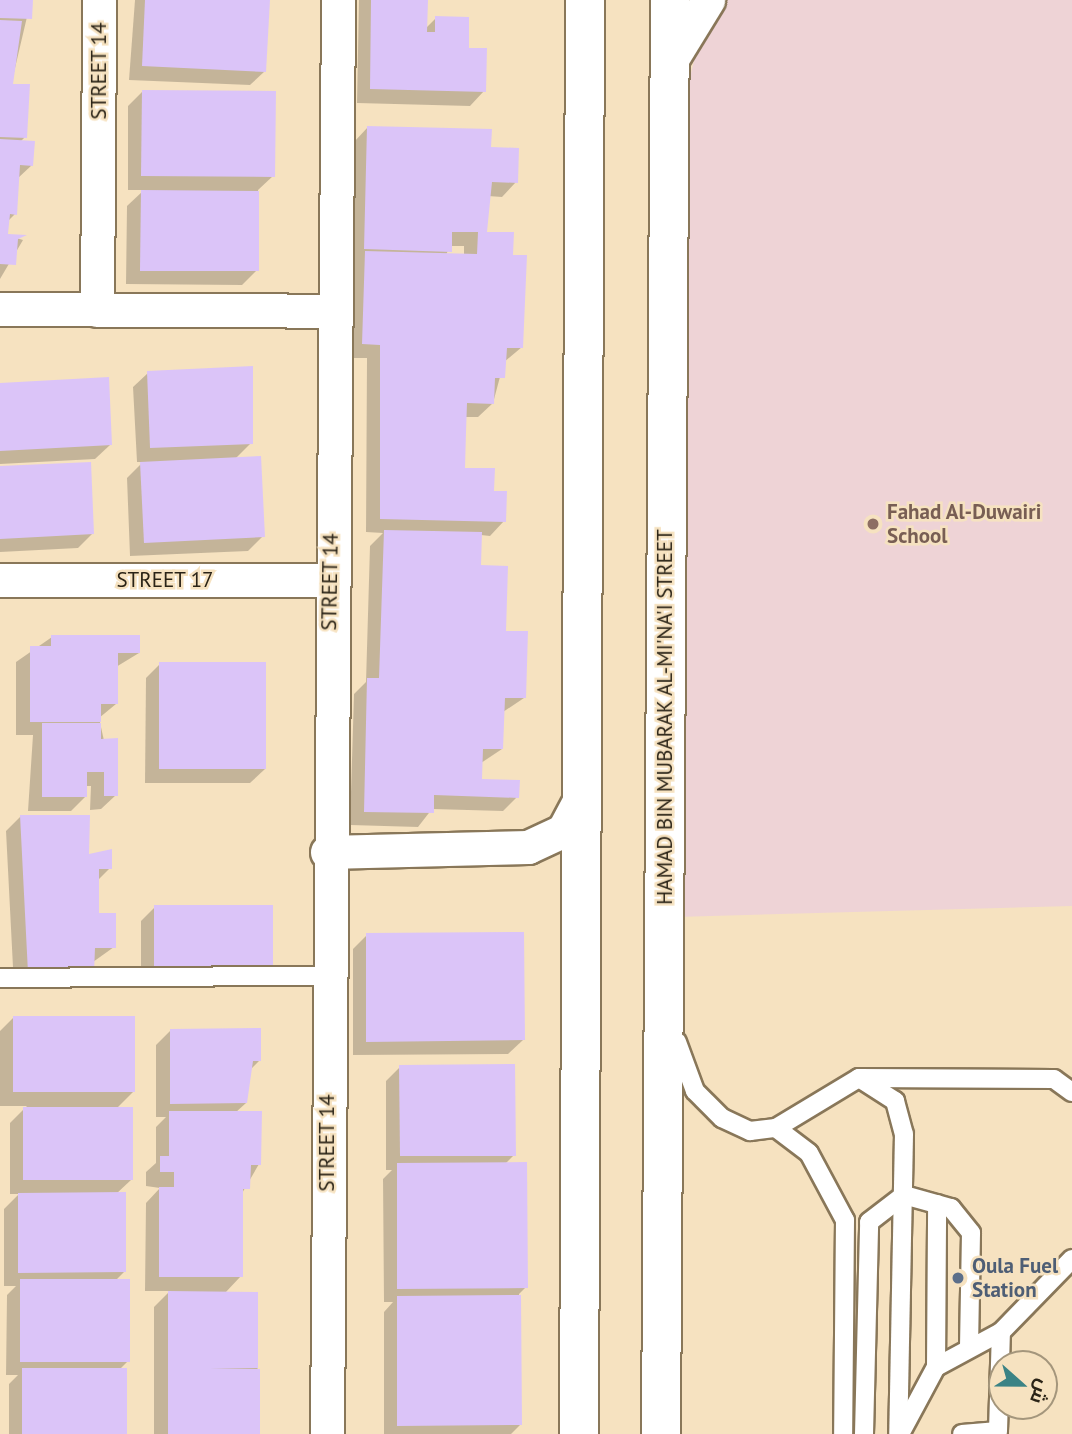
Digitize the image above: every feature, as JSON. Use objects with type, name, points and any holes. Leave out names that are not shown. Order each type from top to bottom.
[{"type":"street","name":"STREET 14","points":[[97,310],[99,0]]},
{"type":"street","name":"STREET 14","points":[[327,1434],[327,852],[338,0]]},
{"type":"street","points":[[579,1434],[585,0]]},
{"type":"street","name":"HAMAD BIN MUBARAK AL-MI'NA'I STREET","points":[[662,1434],[670,0]]},
{"type":"street","points":[[670,62],[708,0]]},
{"type":"street","points":[[0,309],[333,312]]},
{"type":"street","name":"STREET 17","points":[[0,579],[330,580]]},
{"type":"street","points":[[327,852],[527,847],[564,831],[581,797]]},
{"type":"street","points":[[527,847],[561,867],[582,901]]},
{"type":"lane","points":[[663,942],[678,1057],[695,1091],[722,1118],[750,1131],[776,1128],[859,1078],[1054,1079],[1072,1092]]},
{"type":"lane","points":[[0,978],[327,976]]},
{"type":"lane","points":[[859,1078],[895,1101],[904,1134],[899,1434]]},
{"type":"lane","points":[[776,1128],[809,1153],[845,1220],[843,1434]]},
{"type":"lane","points":[[845,1220],[869,1222],[904,1195]]},
{"type":"lane","points":[[904,1195],[951,1208],[971,1233],[969,1346]]},
{"type":"lane","points":[[899,1434],[936,1367],[937,1204]]},
{"type":"lane","points":[[864,1434],[869,1222]]},
{"type":"lane","points":[[936,1367],[969,1346],[1001,1332],[1072,1259]]},
{"type":"lane","points":[[962,1434],[998,1431],[1001,1332]]},
{"type":"shaded area","name":"Fahad Al-Duwairi School","points":[[709,0],[1072,0],[1072,906],[676,917],[674,142]]},
{"type":"building","points":[[0,0],[33,0],[32,19],[0,18]]},
{"type":"building","points":[[145,0],[270,0],[266,72],[142,66]]},
{"type":"building","points":[[371,0],[428,0],[427,32],[435,32],[435,16],[469,17],[469,48],[487,48],[486,92],[370,89]]},
{"type":"building","points":[[0,20],[22,21],[13,84],[30,84],[27,138],[0,137]]},
{"type":"building","points":[[142,90],[276,91],[275,177],[141,176]]},
{"type":"building","points":[[367,126],[492,129],[491,147],[519,148],[518,183],[492,182],[487,232],[514,232],[513,255],[527,255],[523,348],[507,348],[505,378],[495,378],[494,404],[467,403],[465,468],[495,468],[494,491],[507,491],[506,522],[380,519],[380,345],[362,344],[365,251],[477,254],[478,232],[452,232],[452,252],[364,249]]},
{"type":"building","points":[[0,139],[35,141],[33,166],[20,165],[17,215],[10,214],[8,234],[27,235],[18,239],[16,265],[0,264]]},
{"type":"building","points":[[141,190],[259,191],[259,271],[140,271]]},
{"type":"building","points":[[253,366],[253,444],[150,448],[147,371]]},
{"type":"building","points":[[109,377],[112,445],[0,451],[0,383]]},
{"type":"building","points":[[261,456],[265,537],[144,543],[140,462]]},
{"type":"building","points":[[91,462],[94,534],[0,539],[0,466]]},
{"type":"building","points":[[384,530],[482,532],[481,565],[508,566],[506,631],[528,631],[526,698],[505,698],[503,749],[483,749],[482,779],[520,780],[519,798],[434,795],[434,813],[364,812],[367,678],[379,678]]},
{"type":"building","points":[[51,635],[140,635],[140,653],[118,653],[118,704],[101,704],[101,722],[30,722],[30,646],[51,646]]},
{"type":"building","points":[[159,662],[266,662],[266,769],[159,769]]},
{"type":"building","points":[[42,723],[101,723],[101,739],[118,738],[118,796],[104,796],[104,772],[87,772],[87,797],[42,797]]},
{"type":"building","points":[[20,815],[90,815],[89,854],[112,849],[112,869],[99,869],[99,913],[116,913],[116,948],[95,948],[94,973],[28,973]]},
{"type":"building","points":[[154,905],[273,905],[273,972],[154,972]]},
{"type":"building","points":[[524,932],[525,1040],[366,1042],[366,933]]},
{"type":"building","points":[[13,1016],[135,1016],[135,1092],[13,1092]]},
{"type":"building","points":[[261,1028],[261,1061],[253,1061],[247,1103],[170,1104],[170,1029]]},
{"type":"building","points":[[515,1064],[516,1156],[400,1156],[399,1065]]},
{"type":"building","points":[[23,1107],[133,1107],[133,1180],[23,1180]]},
{"type":"building","points":[[169,1111],[262,1111],[261,1165],[251,1165],[250,1189],[243,1189],[243,1277],[159,1277],[159,1187],[174,1187],[174,1172],[160,1172],[160,1156],[169,1156]]},
{"type":"building","points":[[527,1162],[528,1288],[397,1289],[397,1163]]},
{"type":"building","points":[[126,1192],[126,1272],[18,1273],[18,1193]]},
{"type":"building","points":[[20,1279],[130,1279],[130,1362],[20,1362]]},
{"type":"building","points":[[168,1291],[258,1292],[258,1368],[210,1369],[260,1369],[260,1434],[168,1434]]},
{"type":"building","points":[[521,1295],[522,1425],[397,1426],[397,1296]]},
{"type":"building","points":[[22,1368],[127,1368],[127,1434],[22,1434]]},
{"type":"place","name":"Fahad Al-Duwairi School","points":[[873,524]]},
{"type":"place","name":"Oula Fuel Station","points":[[958,1278]]}]
